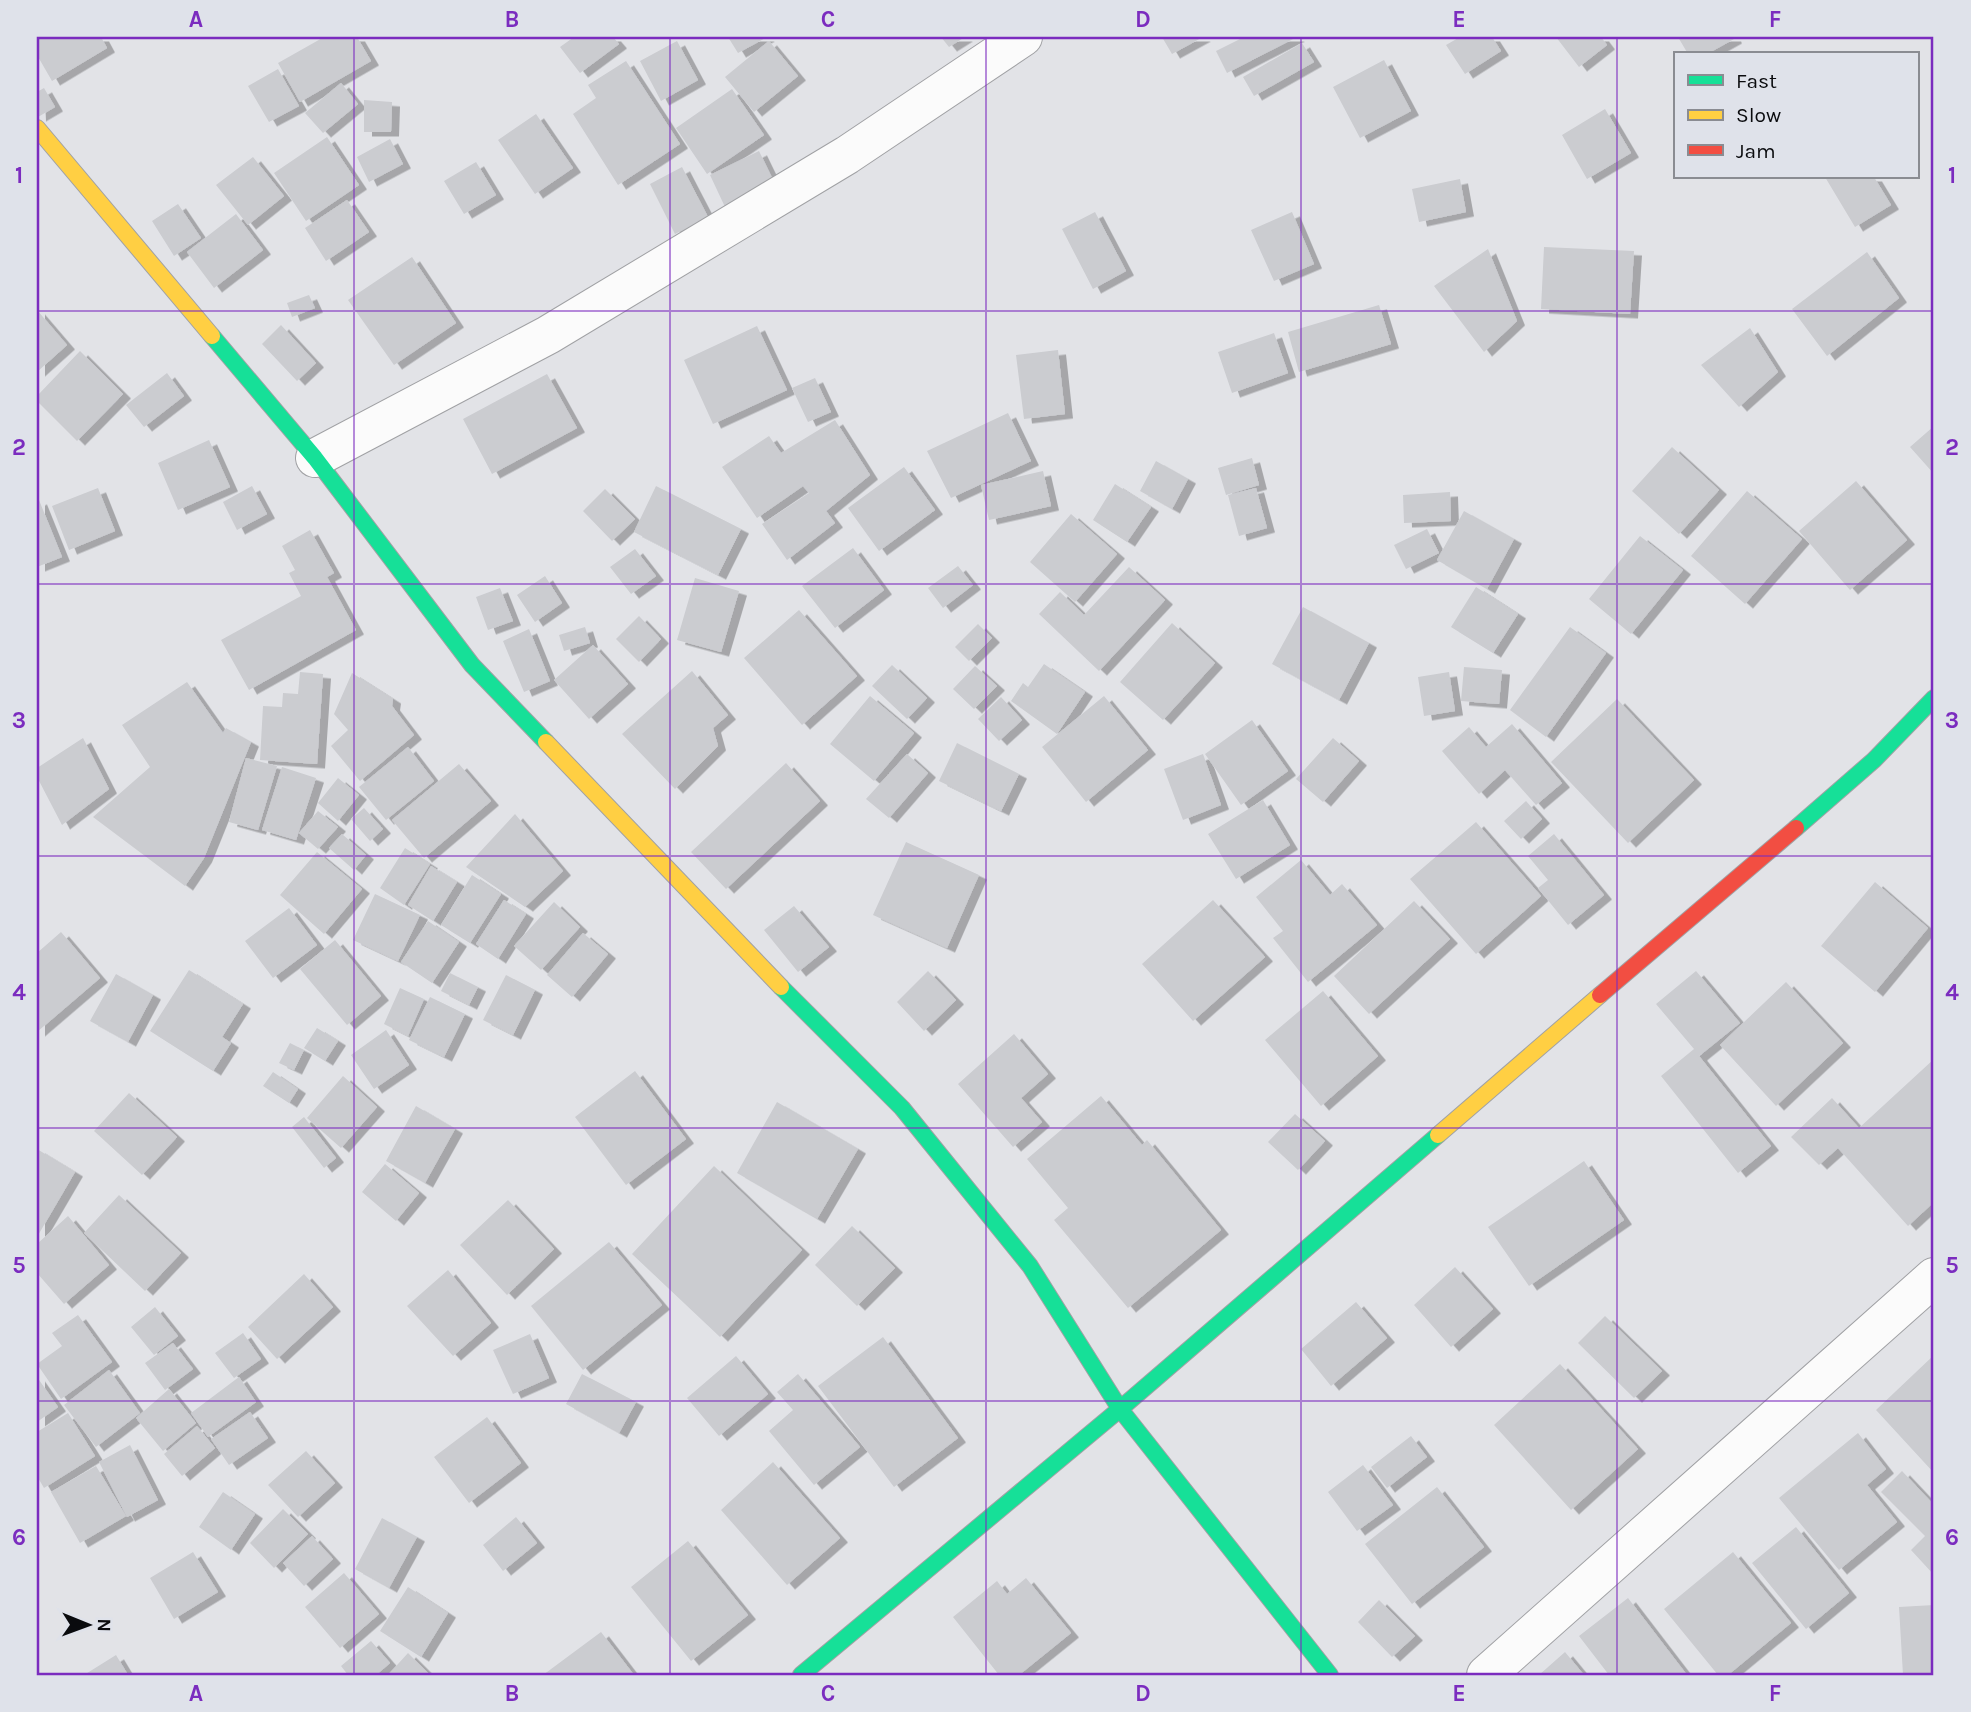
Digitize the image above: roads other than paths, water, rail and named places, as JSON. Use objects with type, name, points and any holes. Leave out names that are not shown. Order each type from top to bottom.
[{"type":"street","points":[[315,458],[548,335],[847,155],[1023,37]]},
{"type":"street","points":[[37,128],[315,458],[472,665],[791,998],[902,1108],[1030,1266],[1120,1409],[1330,1675]]},
{"type":"street","points":[[801,1675],[1120,1409],[1874,760],[1934,698]]},
{"type":"street","points":[[1486,1675],[1934,1276]]}]
